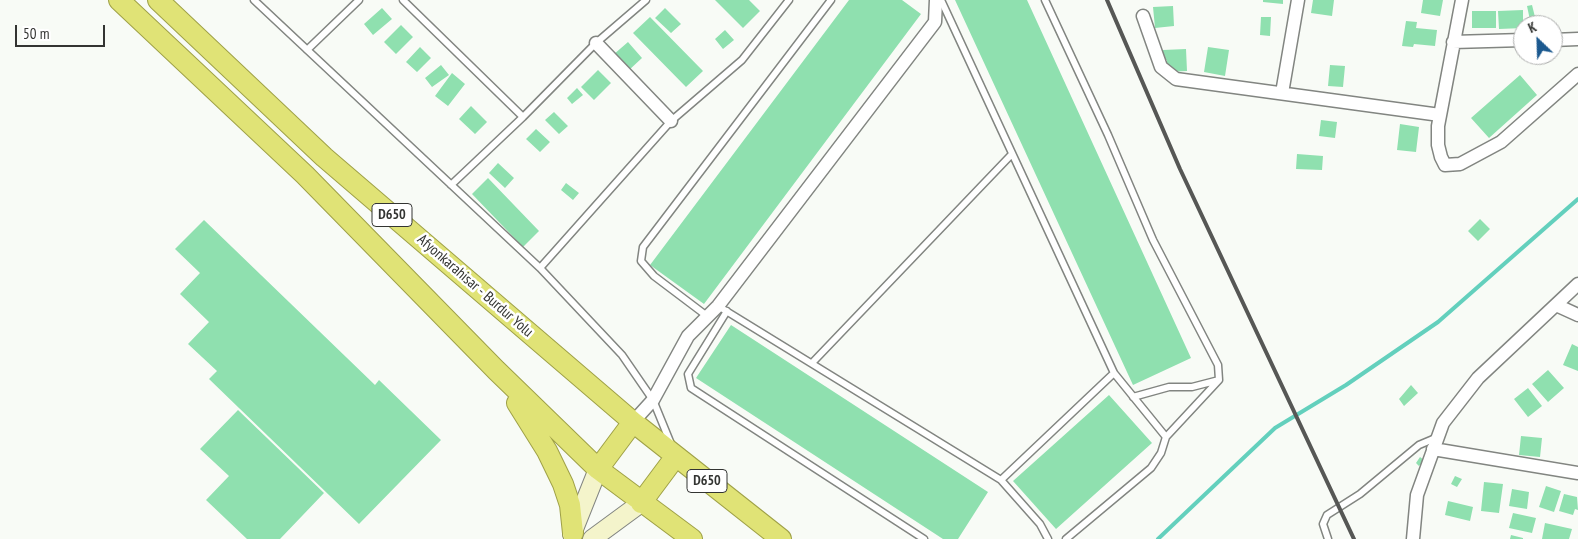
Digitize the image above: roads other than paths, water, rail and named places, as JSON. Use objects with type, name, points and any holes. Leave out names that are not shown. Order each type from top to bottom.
[{"type":"highway","name":"D650","points":[[119,0],[305,176],[496,370],[598,469],[640,503],[692,539]]},
{"type":"highway","name":"Afyonkarahisar - Burdur Yolu","points":[[158,0],[324,157],[633,422],[781,539]]},
{"type":"highway","points":[[496,370],[548,451],[570,504],[572,536]]},
{"type":"highway","points":[[598,469],[633,422]]},
{"type":"highway","points":[[640,503],[676,456]]},
{"type":"main road","points":[[572,536],[598,469]]},
{"type":"main road","points":[[592,539],[640,503]]},
{"type":"street","points":[[633,422],[653,400],[688,336],[707,316],[722,308],[935,22],[936,0]]},
{"type":"street","points":[[1282,93],[1298,0]]},
{"type":"street","points":[[1462,0],[1440,115],[1438,145],[1440,158],[1445,165],[1460,164],[1501,142],[1578,74]]},
{"type":"street","points":[[1143,16],[1161,67],[1176,79],[1213,86],[1282,93],[1440,115]]},
{"type":"street","points":[[1563,40],[1578,39]]},
{"type":"street","points":[[1453,42],[1513,40]]},
{"type":"street","points":[[596,43],[671,121]]},
{"type":"street","points":[[1413,539],[1417,495],[1442,423],[1478,378],[1578,284]]},
{"type":"street","points":[[1556,304],[1578,315]]},
{"type":"street","points":[[1433,449],[1578,474]]},
{"type":"lane","points":[[254,0],[540,268],[622,355],[653,400],[676,456]]},
{"type":"lane","points":[[307,50],[359,0]]},
{"type":"lane","points":[[403,0],[523,117]]},
{"type":"lane","points":[[451,185],[523,117],[596,43],[646,0]]},
{"type":"lane","points":[[540,268],[671,121],[742,60],[789,0]]},
{"type":"lane","points":[[707,316],[654,276],[641,261],[643,247],[831,0]]},
{"type":"lane","points":[[941,0],[1114,373],[1166,437]]},
{"type":"lane","points":[[1044,0],[1108,135],[1153,240],[1218,364],[1219,380],[1166,437],[1161,453],[1151,468],[1066,539]]},
{"type":"lane","points":[[812,363],[1012,154]]},
{"type":"lane","points":[[924,539],[691,388],[688,374],[722,308],[1001,480],[1040,524],[1048,539]]},
{"type":"lane","points":[[1001,480],[1114,373]]},
{"type":"lane","points":[[1133,397],[1169,386],[1192,387],[1219,380]]},
{"type":"lane","points":[[1328,539],[1323,524],[1328,515],[1360,494],[1419,445],[1438,437]]},
{"type":"waterway","points":[[1158,539],[1275,428],[1346,385],[1438,322],[1578,199]]},
{"type":"railway","points":[[1107,0],[1180,169],[1354,539]]}]
